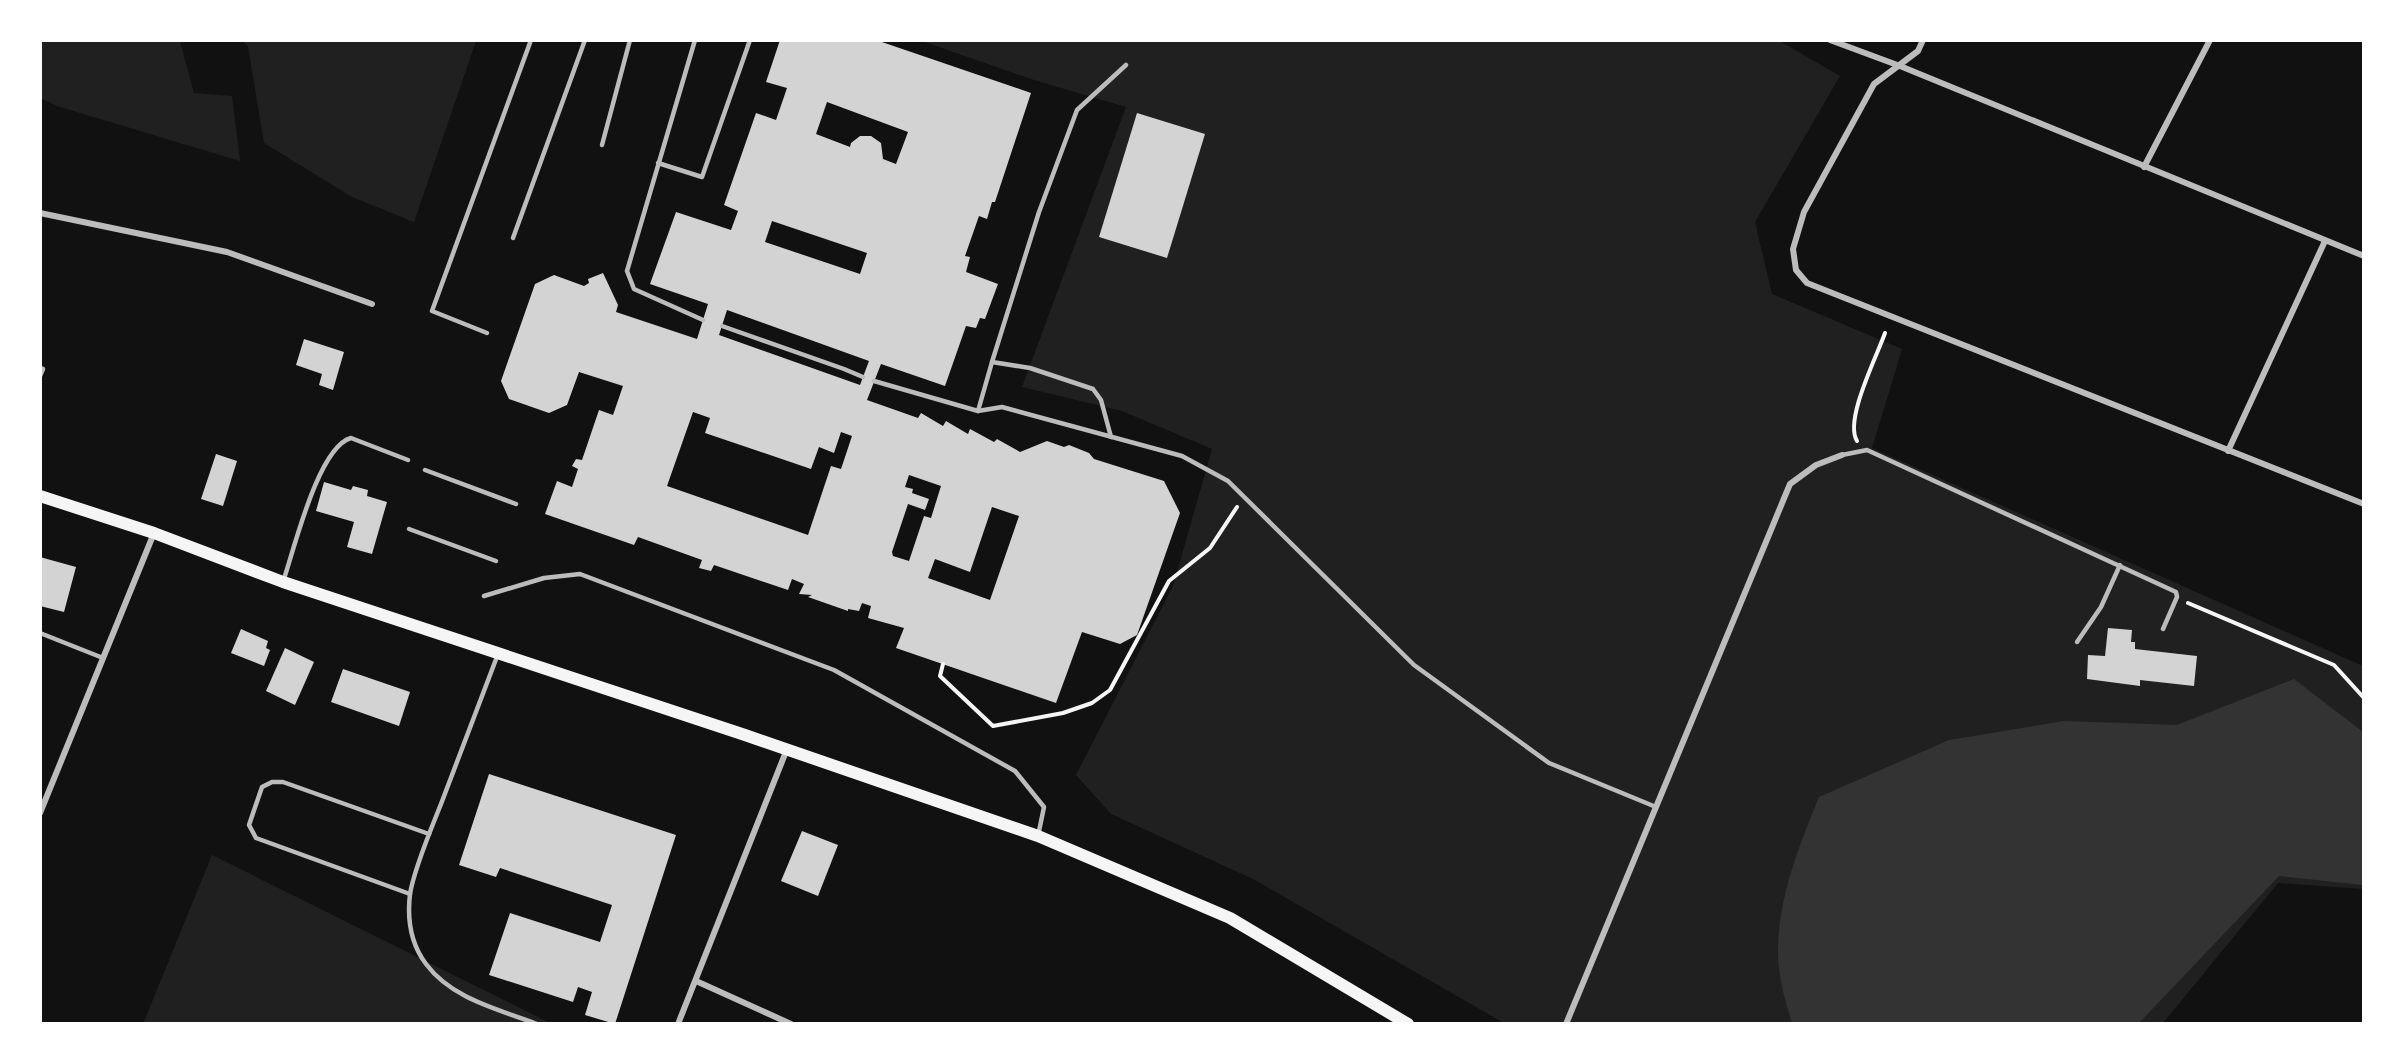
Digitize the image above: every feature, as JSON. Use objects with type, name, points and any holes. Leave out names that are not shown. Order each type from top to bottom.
[{"type":"main road","points":[[40,496],[154,533],[283,582],[787,749],[1038,836],[1230,918],[1408,1023]]},
{"type":"street","points":[[1830,40],[1900,66],[2364,256]]},
{"type":"street","points":[[1923,40],[1917,51],[1874,84],[1804,212],[1794,249],[1796,270],[1807,283],[2364,504]]},
{"type":"street","points":[[2144,167],[2210,40]]},
{"type":"street","points":[[40,213],[227,252],[372,304]]},
{"type":"street","points":[[2228,451],[2325,241]]},
{"type":"street","points":[[1566,1023],[1790,484],[1816,465],[1842,455]]},
{"type":"street","points":[[40,813],[154,533]]},
{"type":"street","points":[[678,1023],[787,749]]},
{"type":"street","points":[[696,981],[791,1023]]},
{"type":"lane","points":[[487,333],[432,311],[531,40]]},
{"type":"lane","points":[[513,238],[585,40]]},
{"type":"lane","points":[[602,145],[630,40]]},
{"type":"lane","points":[[695,40],[627,272],[634,288],[703,320]]},
{"type":"lane","points":[[658,163],[702,177],[750,40]]},
{"type":"lane","points":[[978,411],[1039,212],[1077,110],[1126,65]]},
{"type":"lane","points":[[722,326],[844,369],[862,378]]},
{"type":"lane","points":[[992,362],[1030,368],[1093,389],[1101,400],[1111,437]]},
{"type":"lane","points":[[40,368],[43,369],[40,376]]},
{"type":"lane","points":[[874,381],[978,411],[1002,407],[1182,456],[1228,481],[1413,665],[1549,763],[1656,807]]},
{"type":"lane","points":[[283,582],[318,477],[339,444],[351,438],[408,460]]},
{"type":"lane","points":[[1842,455],[1863,449],[1874,452],[2176,592],[2177,597],[2163,629]]},
{"type":"lane","points":[[424,470],[516,504]]},
{"type":"lane","points":[[409,529],[496,561]]},
{"type":"lane","points":[[2077,642],[2101,608],[2120,566]]},
{"type":"lane","points":[[484,596],[544,578],[580,574],[834,670],[1015,771],[1044,807],[1038,836]]},
{"type":"lane","points":[[40,633],[103,658]]},
{"type":"lane","points":[[498,654],[429,834],[410,894],[409,923],[415,943],[426,964],[445,984],[470,999],[537,1023]]},
{"type":"lane","points":[[410,894],[256,838],[249,825],[261,787],[272,782],[283,782],[429,834]]},
{"type":"path","points":[[943,664],[940,676],[993,726],[1063,713],[1092,704],[1110,690],[1169,581],[1210,548],[1244,496]]},
{"type":"shaded area","points":[[1778,40],[1840,76],[1755,222],[1772,294],[1902,349],[1872,448],[2363,666],[2363,889],[2278,883],[2163,1023],[1504,1023],[1253,879],[1111,814],[1076,775],[1173,586],[1212,449],[1122,411],[1022,387],[1126,107],[1034,80],[922,41]]},
{"type":"shaded area","points":[[40,41],[180,41],[194,93],[232,96],[240,161],[57,106],[41,98]]},
{"type":"shaded area","points":[[242,41],[476,41],[414,222],[352,197],[264,143],[248,46]]},
{"type":"shaded area","points":[[2294,679],[2363,732],[2363,885],[2279,876],[2139,1023],[1792,1023],[1779,970],[1779,932],[1791,873],[1819,797],[1949,740],[2064,721],[2177,725]]},
{"type":"shaded area","points":[[212,855],[550,1023],[143,1024]]},
{"type":"building","points":[[780,40],[876,40],[1031,93],[995,202],[992,202],[987,219],[979,216],[965,256],[970,257],[966,272],[998,284],[985,319],[980,318],[976,328],[966,326],[945,386],[881,364],[867,400],[918,418],[921,413],[943,426],[946,421],[968,434],[970,429],[994,442],[997,439],[1020,452],[1047,441],[1064,447],[1069,445],[1089,453],[1094,459],[1164,481],[1180,513],[1137,635],[1120,644],[1082,632],[1056,703],[896,648],[904,628],[868,618],[871,606],[862,603],[859,611],[848,609],[848,611],[808,597],[812,595],[799,594],[804,584],[792,579],[788,590],[714,565],[711,571],[699,568],[702,560],[638,537],[634,545],[545,514],[557,481],[572,487],[578,469],[572,466],[576,459],[582,460],[599,410],[613,415],[623,386],[579,372],[567,405],[549,413],[509,399],[501,381],[535,284],[554,275],[584,286],[589,283],[588,279],[603,273],[618,305],[616,312],[697,339],[708,304],[650,284],[676,212],[731,230],[738,211],[724,205],[756,113],[776,120],[787,88],[766,82]],"holes":[[[827,102],[908,132],[896,164],[883,159],[881,143],[871,136],[860,136],[851,143],[850,147],[816,134]],[[772,221],[867,253],[860,274],[765,242]],[[727,310],[869,361],[860,385],[719,335]],[[693,412],[710,418],[705,433],[811,469],[819,447],[834,453],[841,432],[852,436],[841,469],[831,466],[808,535],[667,486]],[[909,475],[941,486],[931,518],[924,516],[909,561],[893,556],[892,552],[908,504],[925,510],[929,499],[912,493],[913,489],[905,487]],[[992,507],[1019,516],[990,600],[928,578],[935,559],[970,572]]]},
{"type":"building","points":[[1137,113],[1205,134],[1167,258],[1099,237]]},
{"type":"building","points":[[304,339],[344,352],[333,390],[319,385],[322,374],[296,365]]},
{"type":"building","points":[[216,454],[237,461],[223,506],[201,499]]},
{"type":"building","points":[[324,482],[351,490],[353,486],[368,490],[367,496],[387,502],[372,554],[347,547],[354,522],[316,511]]},
{"type":"building","points":[[40,557],[76,567],[64,612],[40,606]]},
{"type":"building","points":[[2108,628],[2132,630],[2131,642],[2135,642],[2135,649],[2197,656],[2194,686],[2140,680],[2140,686],[2087,679],[2088,655],[2105,656]]},
{"type":"building","points":[[241,629],[268,641],[266,648],[270,650],[264,666],[231,653]]},
{"type":"building","points":[[285,648],[314,662],[295,705],[266,691]]},
{"type":"building","points":[[343,669],[410,692],[399,726],[331,702]]},
{"type":"building","points":[[489,774],[676,835],[615,1024],[585,1015],[592,992],[578,987],[573,1002],[489,975],[510,913],[600,942],[612,905],[500,868],[496,877],[459,865]]},
{"type":"building","points":[[802,831],[838,845],[818,896],[781,881]]}]
